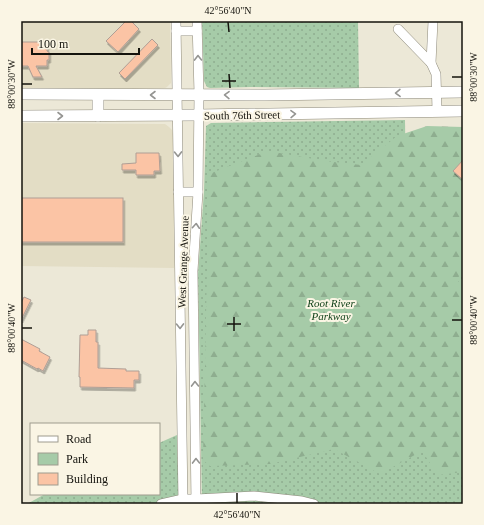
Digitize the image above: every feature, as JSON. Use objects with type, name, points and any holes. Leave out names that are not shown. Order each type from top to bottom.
[{"type":"main road","name":"South 76th Street","points":[[21,94],[265,95],[463,92]]},
{"type":"main road","points":[[98,94],[98,116]]},
{"type":"main road","points":[[265,95],[266,114]]},
{"type":"main road","name":"South 76th Street","points":[[21,116],[177,116],[463,111]]},
{"type":"street","name":"West Grange Avenue","points":[[176,21],[183,501]]},
{"type":"street","name":"West Grange Avenue","points":[[196,502],[193,271],[198,192],[199,94],[197,21]]},
{"type":"street","points":[[431,63],[433,21]]},
{"type":"street","points":[[398,29],[431,63],[436,74],[437,111]]},
{"type":"street","points":[[176,31],[198,31]]},
{"type":"street","points":[[178,192],[198,192]]},
{"type":"street","points":[[161,504],[254,496],[302,500],[314,504]]},
{"type":"shaded area","points":[[21,21],[170,21],[171,83],[165,88],[21,89]]},
{"type":"shaded area","points":[[21,123],[165,124],[169,127],[173,134],[175,207],[174,268],[21,266]]},
{"type":"green space","points":[[202,21],[358,21],[359,88],[207,87],[204,81]]},
{"type":"green space","name":"Root River Parkway","points":[[405,120],[406,191],[463,251],[463,504],[202,504],[198,274],[204,191],[206,126],[211,123]]},
{"type":"green space","name":"Root River Parkway","points":[[427,126],[463,127],[463,273],[456,279],[463,286],[463,472],[438,475],[422,451],[380,474],[334,449],[270,464],[210,466],[203,460],[209,174],[268,151],[325,161],[361,165],[397,136]]},
{"type":"green space","points":[[177,435],[179,504],[27,504],[43,495],[160,495],[160,443]]},
{"type":"building","points":[[126,21],[131,21],[139,29],[118,52],[106,41]]},
{"type":"building","points":[[152,39],[158,45],[125,79],[119,73]]},
{"type":"building","points":[[21,42],[47,42],[49,60],[47,60],[47,66],[36,66],[42,77],[33,77],[28,66],[21,66]]},
{"type":"building","points":[[136,153],[159,153],[160,171],[154,171],[154,175],[136,175],[136,170],[122,170],[122,164],[136,163]]},
{"type":"building","points":[[463,160],[463,180],[453,171]]},
{"type":"building","points":[[21,198],[123,198],[123,242],[21,242]]},
{"type":"building","points":[[24,297],[31,300],[21,320],[21,303]]},
{"type":"building","points":[[88,330],[96,330],[96,342],[98,342],[98,368],[139,371],[139,380],[134,380],[134,388],[80,387],[80,335],[88,335]]},
{"type":"building","points":[[21,339],[40,349],[39,351],[50,357],[43,371],[21,360]]}]
